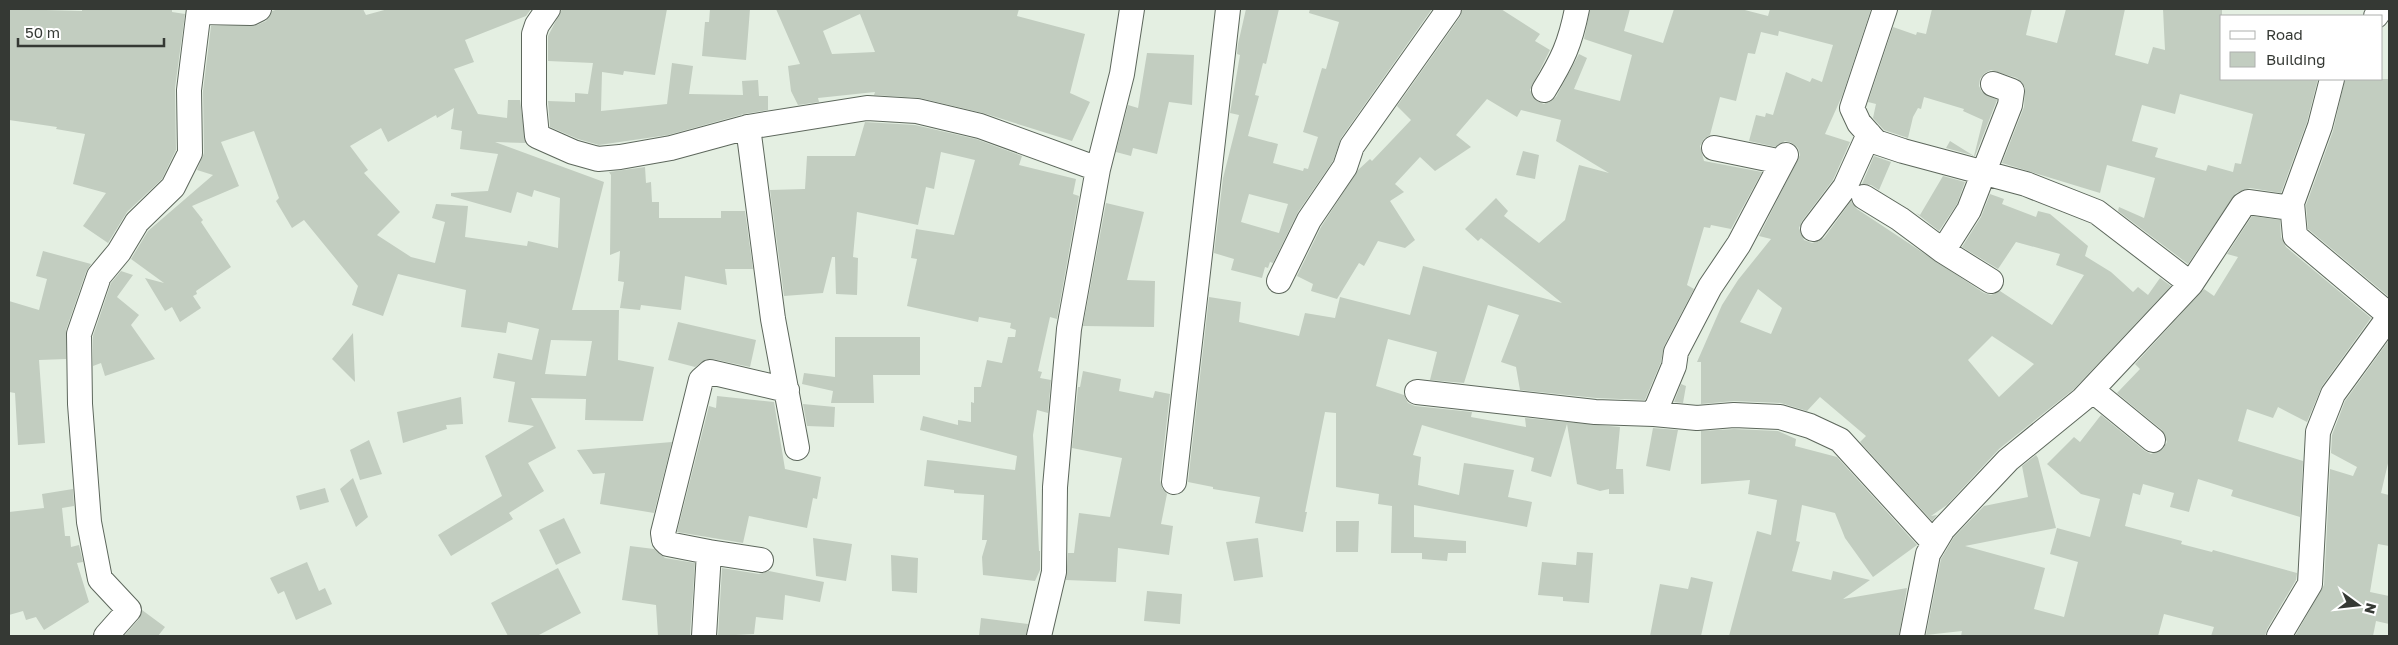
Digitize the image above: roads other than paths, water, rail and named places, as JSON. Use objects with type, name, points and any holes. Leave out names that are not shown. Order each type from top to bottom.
[{"type":"street","points":[[106,636],[129,610],[100,579],[89,522],[80,404],[78,334],[99,276],[119,252],[137,222],[173,187],[190,153],[189,90],[199,10],[251,13],[259,9]]},
{"type":"street","points":[[548,9],[537,24],[534,34],[534,104],[537,136],[573,152],[598,159],[670,148],[748,127],[867,108],[917,111],[980,126],[1098,169]]},
{"type":"street","points":[[1039,636],[1054,572],[1055,487],[1069,329],[1098,169],[1122,74],[1132,9]]},
{"type":"street","points":[[1174,482],[1228,9]]},
{"type":"street","points":[[1279,281],[1309,220],[1345,167],[1352,146],[1449,9]]},
{"type":"street","points":[[1544,90],[1565,57],[1572,36],[1577,9]]},
{"type":"street","points":[[1885,9],[1852,108],[1858,123],[1876,142],[1903,152],[2026,184],[2097,212],[2191,284]]},
{"type":"street","points":[[2279,636],[2310,584],[2318,432],[2333,394],[2389,316],[2295,236],[2292,202],[2320,126],[2332,80]]},
{"type":"street","points":[[1943,251],[1969,210],[1981,173],[2013,93],[1993,84]]},
{"type":"street","points":[[748,127],[773,319],[797,448]]},
{"type":"street","points":[[1813,229],[1846,187],[1869,134]]},
{"type":"street","points":[[1654,414],[1674,366],[1676,352],[1710,288],[1739,244],[1784,159],[1714,148]]},
{"type":"street","points":[[1864,197],[1900,219],[1943,251],[1991,281]]},
{"type":"street","points":[[1912,636],[1928,554],[1933,542],[2008,460],[2092,390],[2191,284],[2243,204],[2248,202],[2284,207],[2292,202]]},
{"type":"street","points":[[761,560],[668,544],[664,540],[663,533],[701,380],[710,372],[787,390]]},
{"type":"street","points":[[2092,390],[2153,440]]},
{"type":"street","points":[[1417,392],[1595,412],[1697,418],[1734,415],[1780,416],[1810,426],[1840,440],[1933,542]]},
{"type":"street","points":[[704,636],[709,552]]}]
